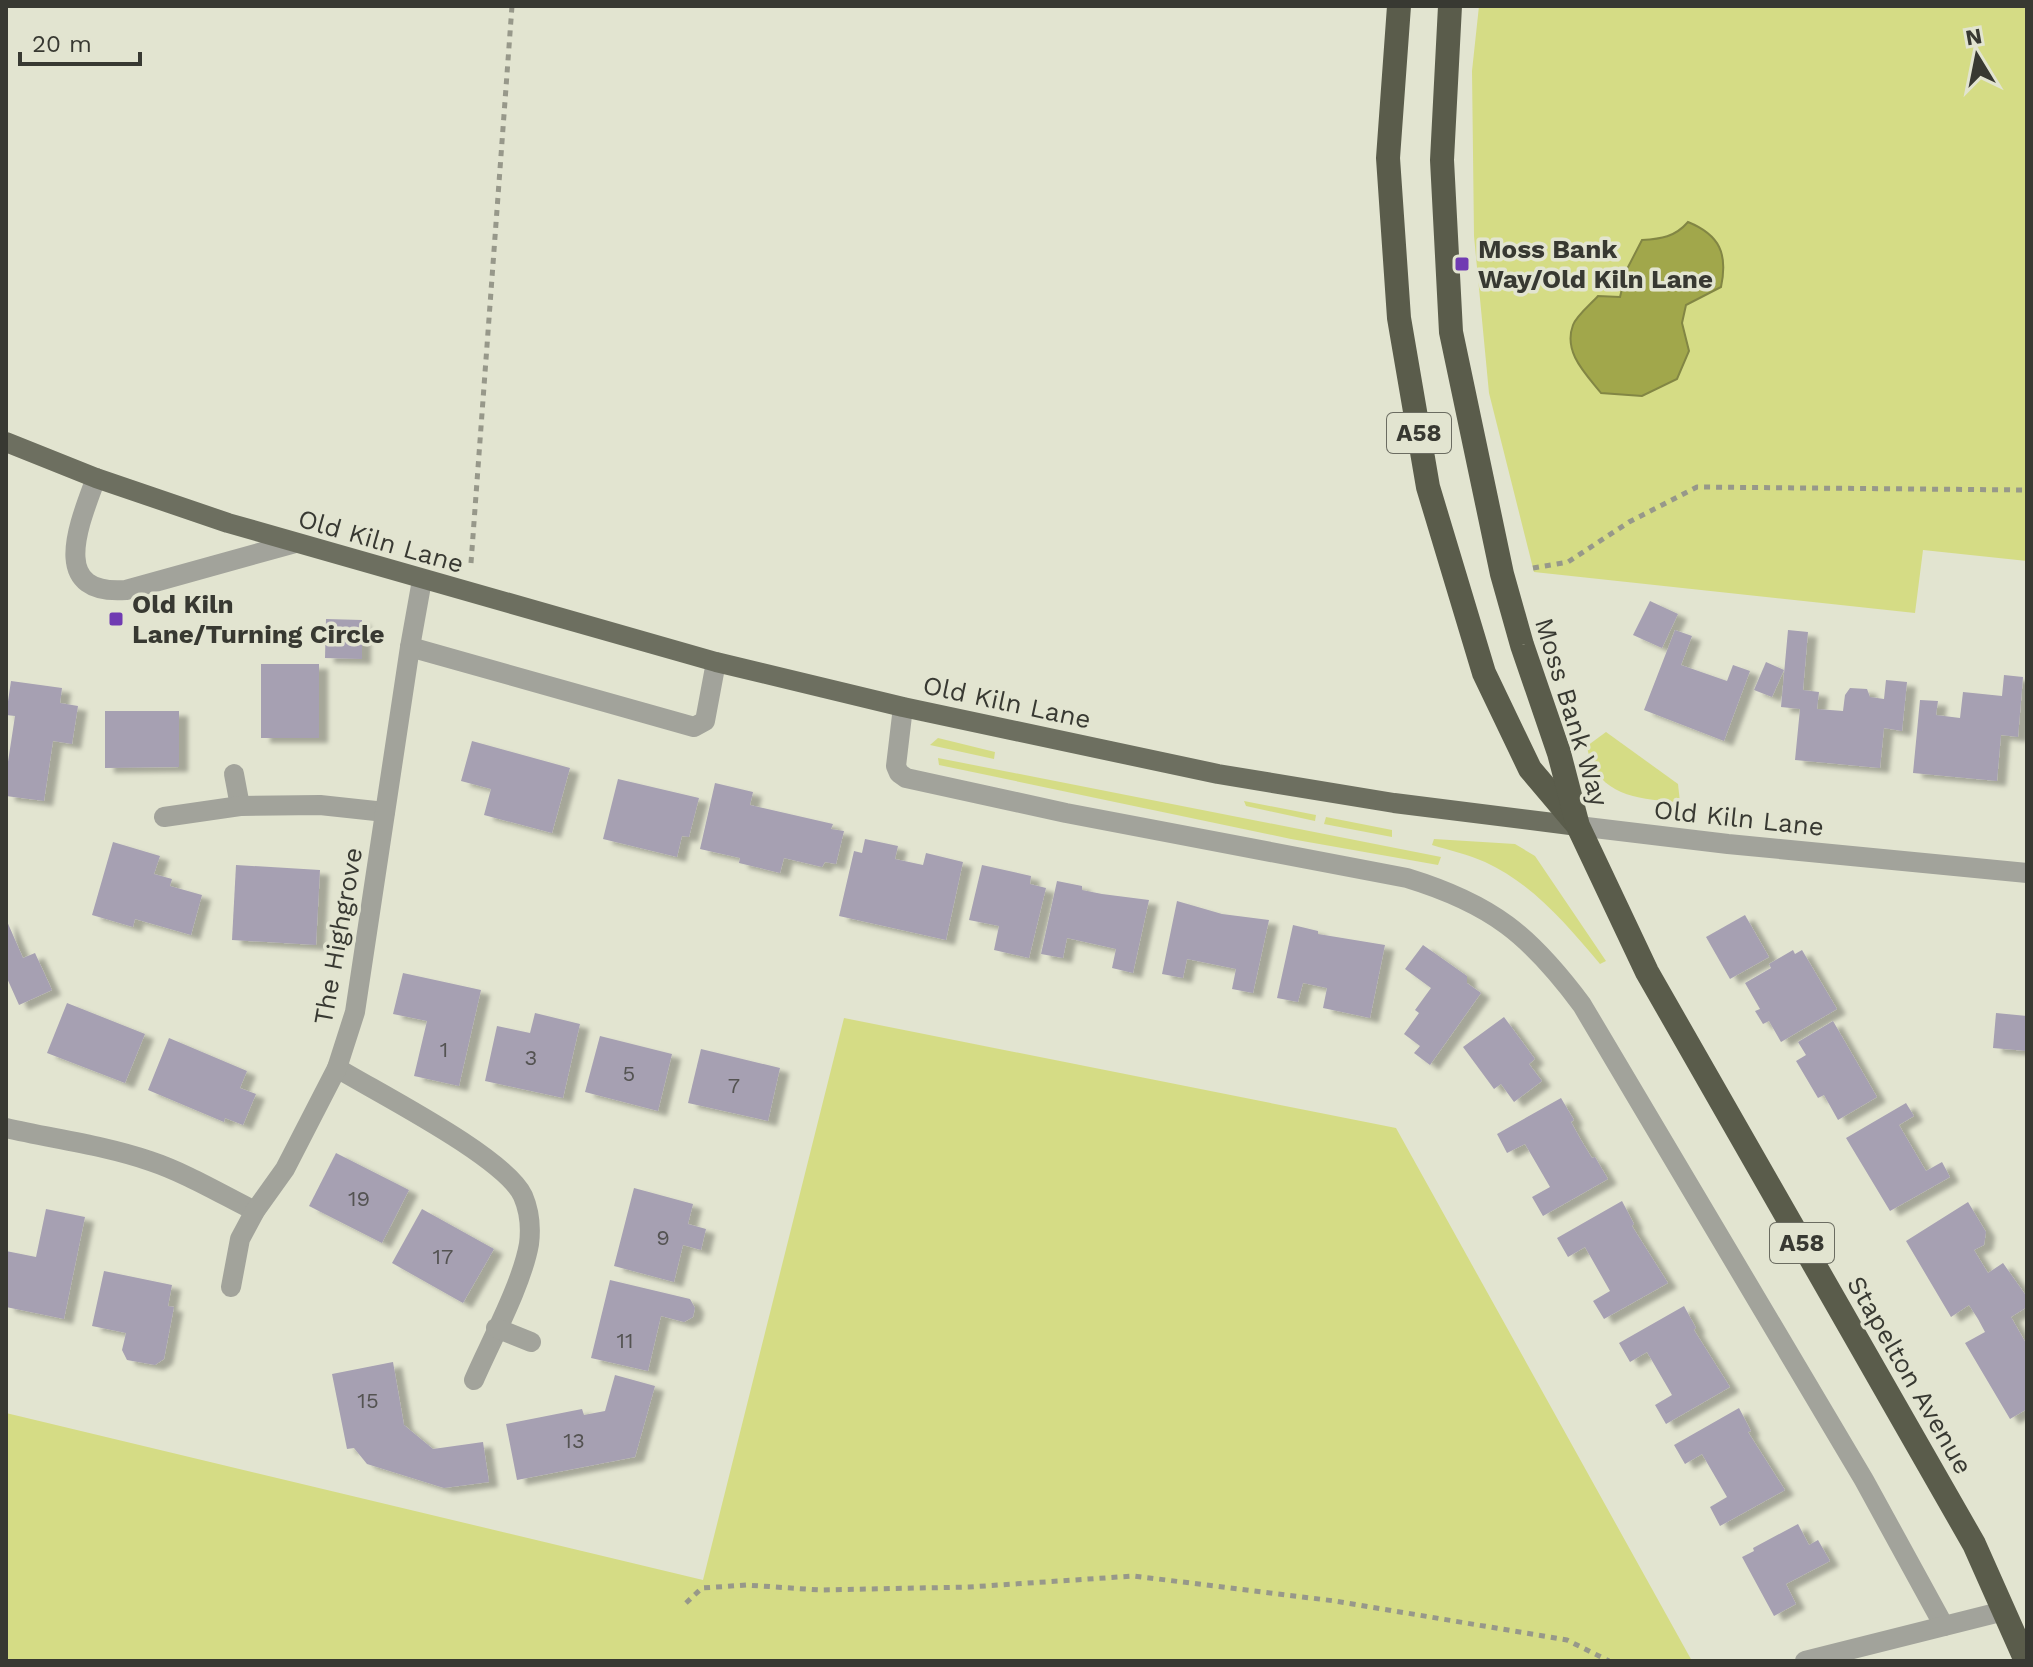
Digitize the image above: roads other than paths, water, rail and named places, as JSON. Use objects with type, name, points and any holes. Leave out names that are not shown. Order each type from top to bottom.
[{"type":"highway","name":"Moss Bank Way","points":[[1399,6],[1388,158],[1399,318],[1428,487],[1484,673],[1530,769],[1578,826]]},
{"type":"highway","name":"Moss Bank Way","points":[[1450,6],[1442,160],[1451,332],[1502,574],[1522,645],[1559,753],[1578,826]]},
{"type":"highway","name":"Stapelton Avenue","points":[[1578,826],[1647,972],[1974,1544],[2026,1661]]},
{"type":"main road","name":"Old Kiln Lane","points":[[6,442],[96,478],[295,543],[716,662],[903,707],[1218,774],[1394,803],[1578,826]]},
{"type":"street","points":[[96,478],[75,536],[74,554],[78,571],[91,585],[104,591],[126,590],[295,543]]},
{"type":"street","name":"The Highgrove","points":[[231,1287],[240,1239],[255,1211],[285,1169],[337,1068],[355,1012],[422,580]]},
{"type":"street","points":[[410,647],[694,727],[705,721],[716,662]]},
{"type":"street","points":[[903,707],[896,766],[906,778],[1066,813],[1407,878],[1444,889],[1487,910],[1522,937],[1554,966],[1582,1005],[1864,1480],[1944,1626]]},
{"type":"street","points":[[234,774],[240,806]]},
{"type":"street","name":"The Highgrove","points":[[164,817],[240,806],[320,805],[385,812]]},
{"type":"street","name":"Old Kiln Lane","points":[[1578,826],[2027,873]]},
{"type":"street","points":[[337,1068],[492,1161],[522,1194],[529,1216],[530,1240],[525,1263],[474,1380]]},
{"type":"street","points":[[6,1128],[109,1149],[154,1162],[255,1211]]},
{"type":"street","points":[[496,1328],[531,1342]]},
{"type":"street","points":[[1805,1661],[2004,1611]]},
{"type":"place","name":"Moss Bank Way/Old Kiln Lane","points":[[1462,264]]},
{"type":"place","name":"Old Kiln Lane/Turning Circle","points":[[116,619]]}]
